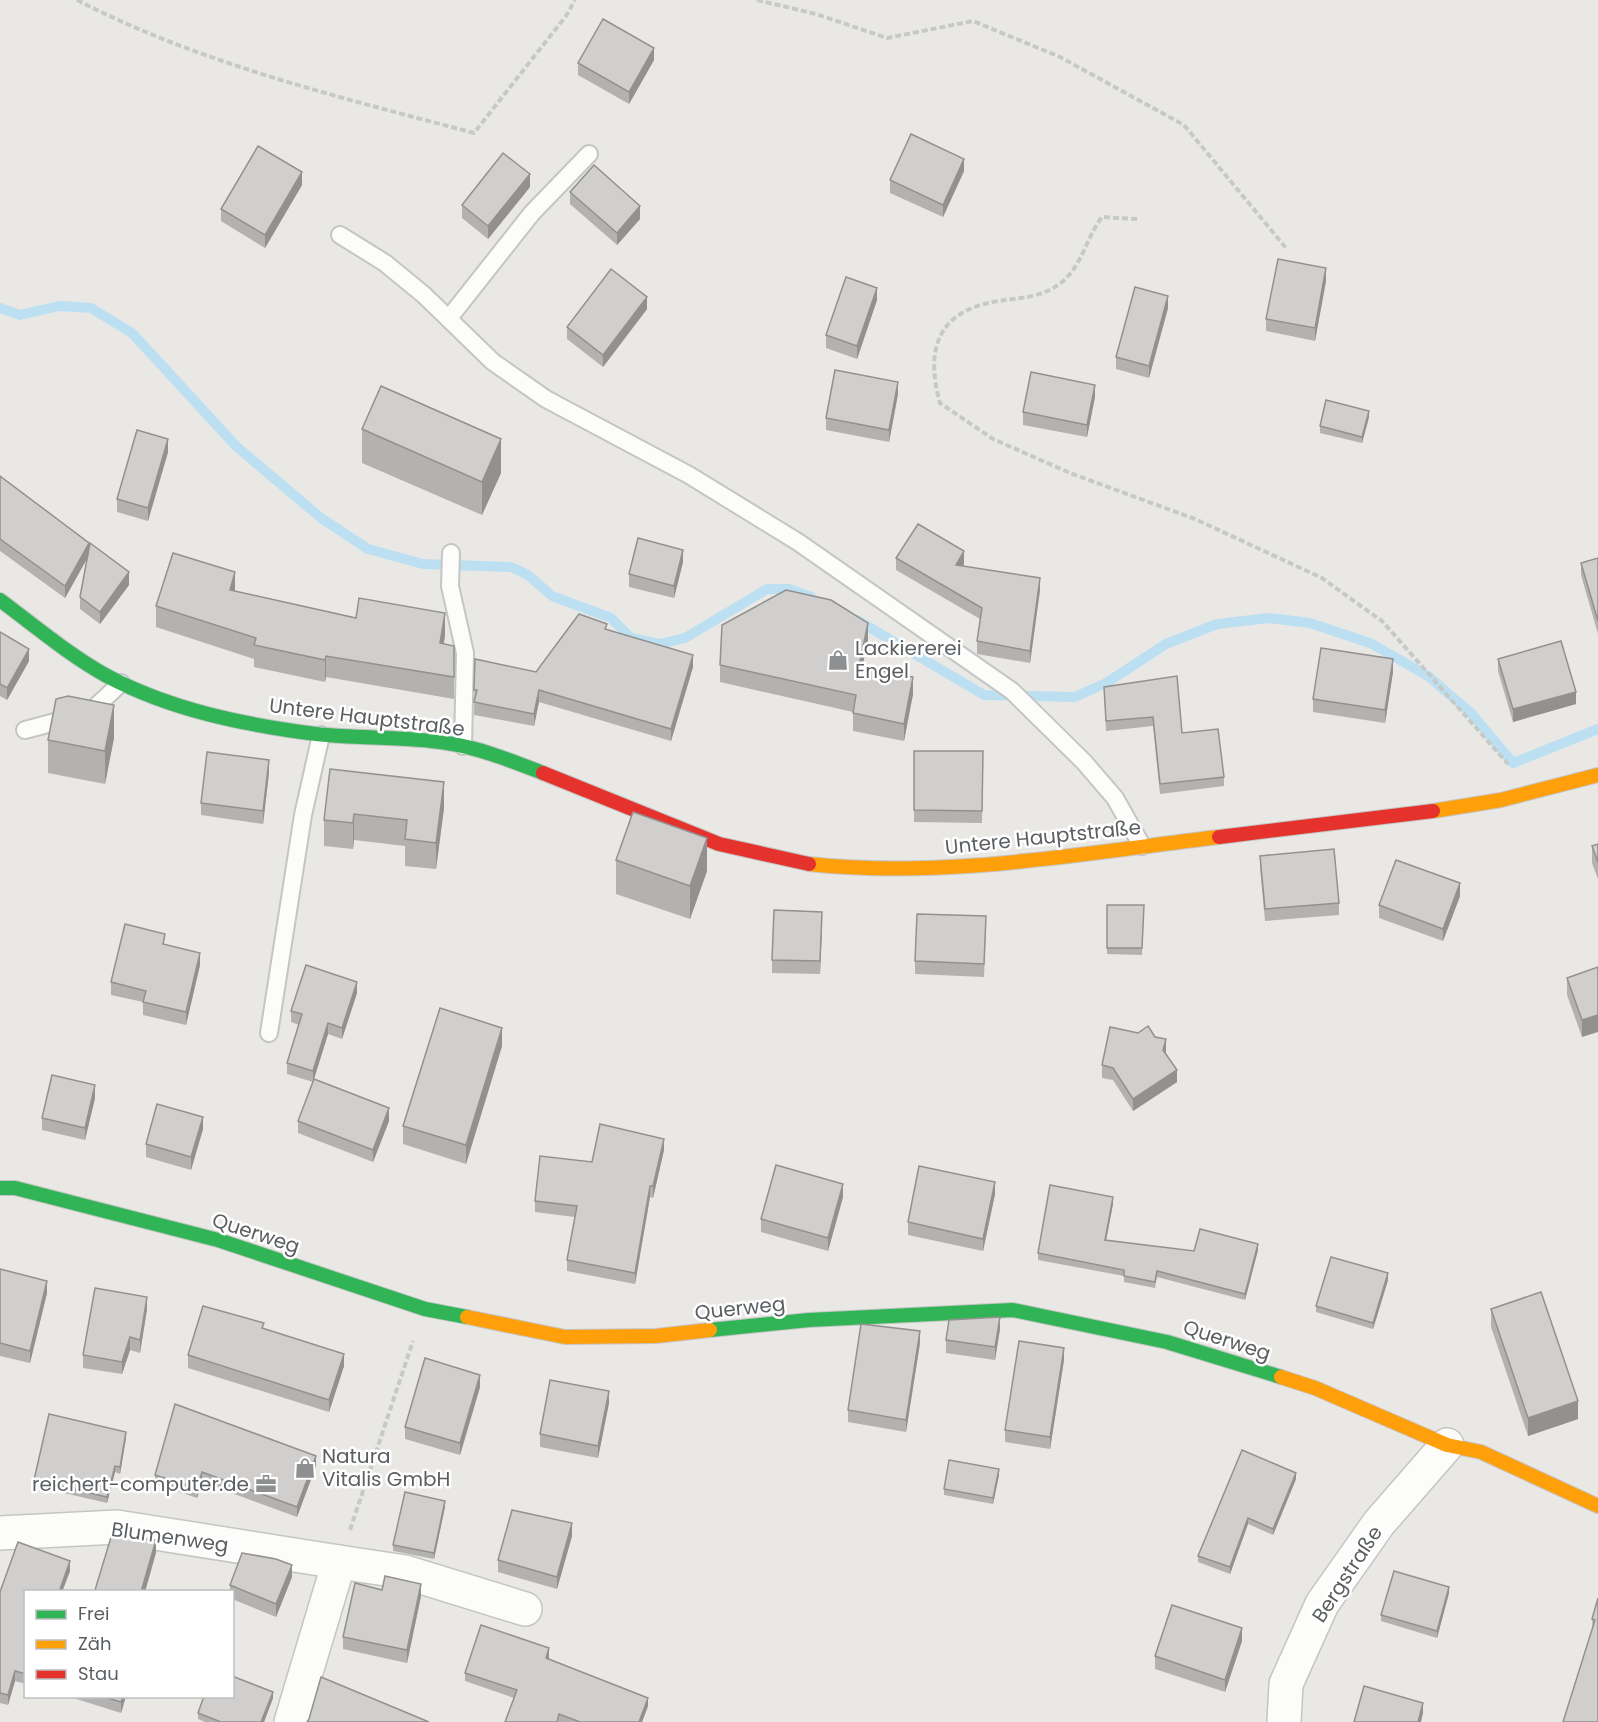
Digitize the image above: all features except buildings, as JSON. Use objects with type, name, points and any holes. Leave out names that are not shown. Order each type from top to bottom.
[{"type":"street","name":"Untere Hauptstraße","points":[[0,600],[57,642],[121,683],[209,712],[321,735],[405,738],[463,746],[577,785],[688,835],[759,855],[850,868],[950,868],[1047,860],[1142,846],[1408,816],[1471,807],[1534,793],[1598,775]]},
{"type":"street","name":"Querweg","points":[[0,1188],[15,1188],[218,1240],[425,1309],[566,1336],[656,1336],[809,1320],[1012,1310],[1167,1342],[1315,1389],[1447,1445],[1481,1452],[1598,1506]]},
{"type":"street","name":"Bergstraße","points":[[1284,1722],[1286,1684],[1322,1604],[1379,1523],[1447,1445]]},
{"type":"street","name":"Blumenweg","points":[[0,1533],[117,1527],[405,1572],[525,1609]]},
{"type":"street","points":[[291,1722],[339,1562]]},
{"type":"lane","points":[[448,318],[532,213],[590,154]]},
{"type":"lane","points":[[340,234],[385,263],[448,318],[493,362],[546,399],[689,475],[798,542],[1012,691],[1084,762],[1114,798],[1142,846]]},
{"type":"lane","points":[[451,553],[450,586],[465,653],[463,746]]},
{"type":"lane","points":[[25,730],[55,724],[89,712],[121,683]]},
{"type":"lane","points":[[269,1033],[303,815],[321,735]]},
{"type":"path","points":[[77,0],[122,23],[274,79],[474,133],[566,16],[575,0]]},
{"type":"path","points":[[757,0],[816,14],[887,38],[973,21],[1060,57],[1184,125],[1286,248]]},
{"type":"path","points":[[1137,219],[1102,217],[1086,244],[1079,265],[1061,283],[1041,294],[987,303],[965,312],[942,331],[933,352],[935,382],[940,403],[993,439],[1070,473],[1195,519],[1322,578],[1382,621],[1534,793]]},
{"type":"path","points":[[339,1562],[425,1309]]},
{"type":"waterway","points":[[0,308],[20,315],[59,306],[91,308],[132,333],[236,446],[321,518],[368,549],[423,564],[511,567],[528,575],[552,596],[611,618],[631,638],[659,644],[685,638],[767,589],[789,589],[811,597]]},
{"type":"waterway","points":[[857,620],[984,695],[1075,697],[1106,683],[1166,644],[1217,624],[1269,618],[1310,623],[1370,643],[1428,676],[1471,713],[1513,763],[1598,729]]},
{"type":"traffic: fast","points":[[0,600],[93,668],[131,688],[183,707],[236,721],[316,734],[415,739],[459,745],[496,755],[543,773]]},
{"type":"traffic: fast","points":[[0,1188],[15,1188],[218,1240],[425,1309],[467,1317]]},
{"type":"traffic: fast","points":[[710,1330],[809,1320],[1013,1310],[1167,1342],[1281,1377]]},
{"type":"traffic: slow","points":[[1433,811],[1501,800],[1598,775]]},
{"type":"traffic: slow","points":[[809,864],[861,868],[964,866],[1066,857],[1219,837]]},
{"type":"traffic: slow","points":[[467,1317],[565,1337],[656,1336],[710,1330]]},
{"type":"traffic: slow","points":[[1281,1377],[1315,1388],[1447,1445],[1481,1452],[1598,1506]]},
{"type":"traffic: jam","points":[[543,773],[719,844],[809,864]]},
{"type":"traffic: jam","points":[[1219,837],[1433,811]]},
{"type":"place","name":"Lackiererei Engel","points":[[838,660]]},
{"type":"place","name":"Natura Vitalis GmbH","points":[[305,1468]]},
{"type":"place","name":"reichert-computer.de","points":[[266,1484]]}]
